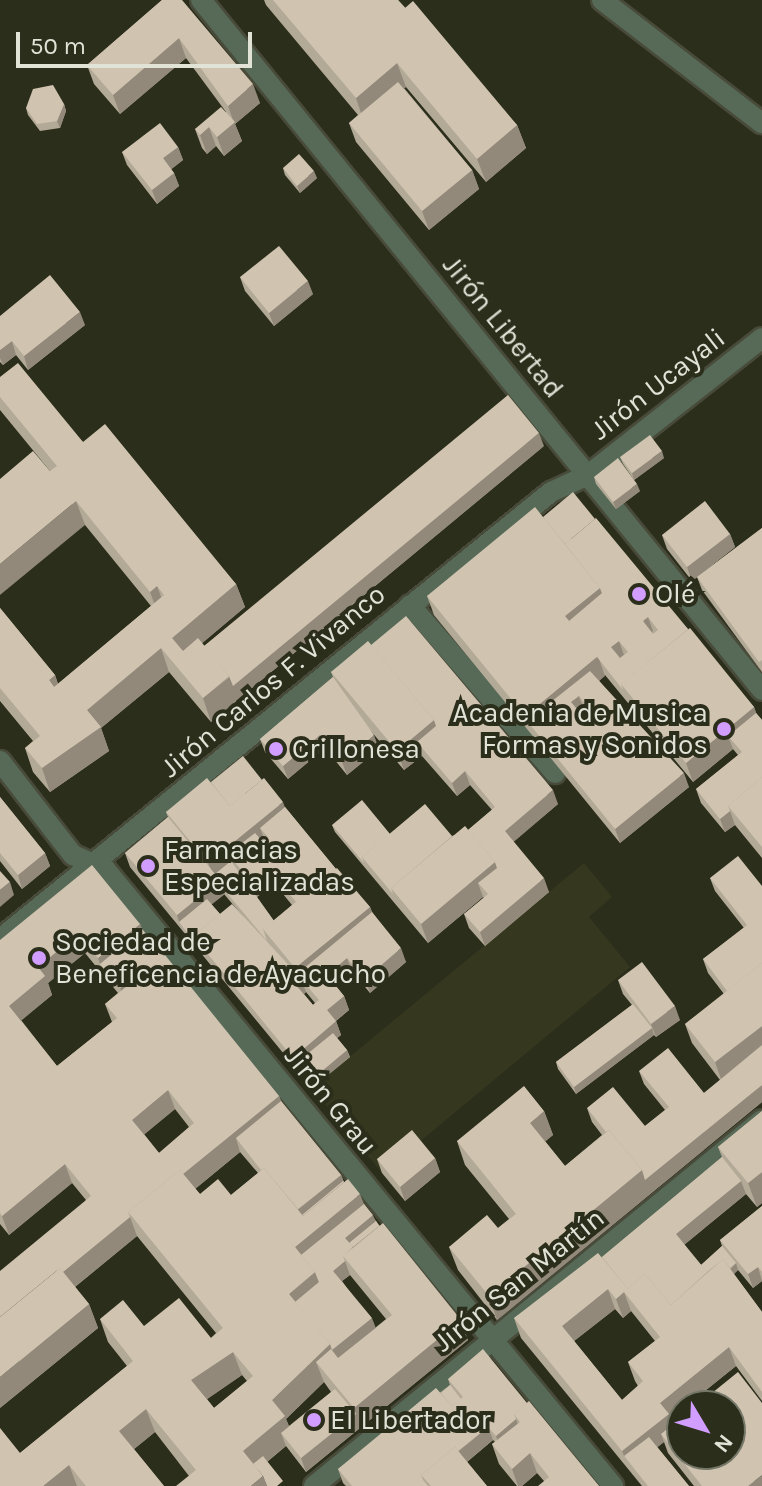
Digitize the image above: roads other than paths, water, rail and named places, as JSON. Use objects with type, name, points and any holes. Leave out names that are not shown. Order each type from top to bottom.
[{"type":"street","name":"Jirón Libertad","points":[[201,0],[762,690]]},
{"type":"street","points":[[602,0],[762,123]]},
{"type":"street","name":"Jirón Ucayali","points":[[588,475],[762,338]]},
{"type":"street","name":"Jirón Carlos F. Vivanco","points":[[0,939],[551,492],[588,475]]},
{"type":"street","points":[[410,605],[555,773]]},
{"type":"street","name":"Jirón Grau","points":[[0,761],[73,855],[89,865],[106,870],[613,1486]]},
{"type":"street","name":"Jirón San Martín","points":[[314,1486],[490,1338],[762,1120]]},
{"type":"place","name":"Olé","points":[[639,594]]},
{"type":"place","name":"Acadenia de Musica Formas y Sonidos","points":[[724,729]]},
{"type":"place","name":"Crillonesa","points":[[276,749]]},
{"type":"place","name":"Farmacias Especializadas","points":[[148,866]]},
{"type":"place","name":"Sociedad de Beneficencia de Ayacucho","points":[[39,958]]},
{"type":"place","name":"El Libertador","points":[[314,1420]]}]
